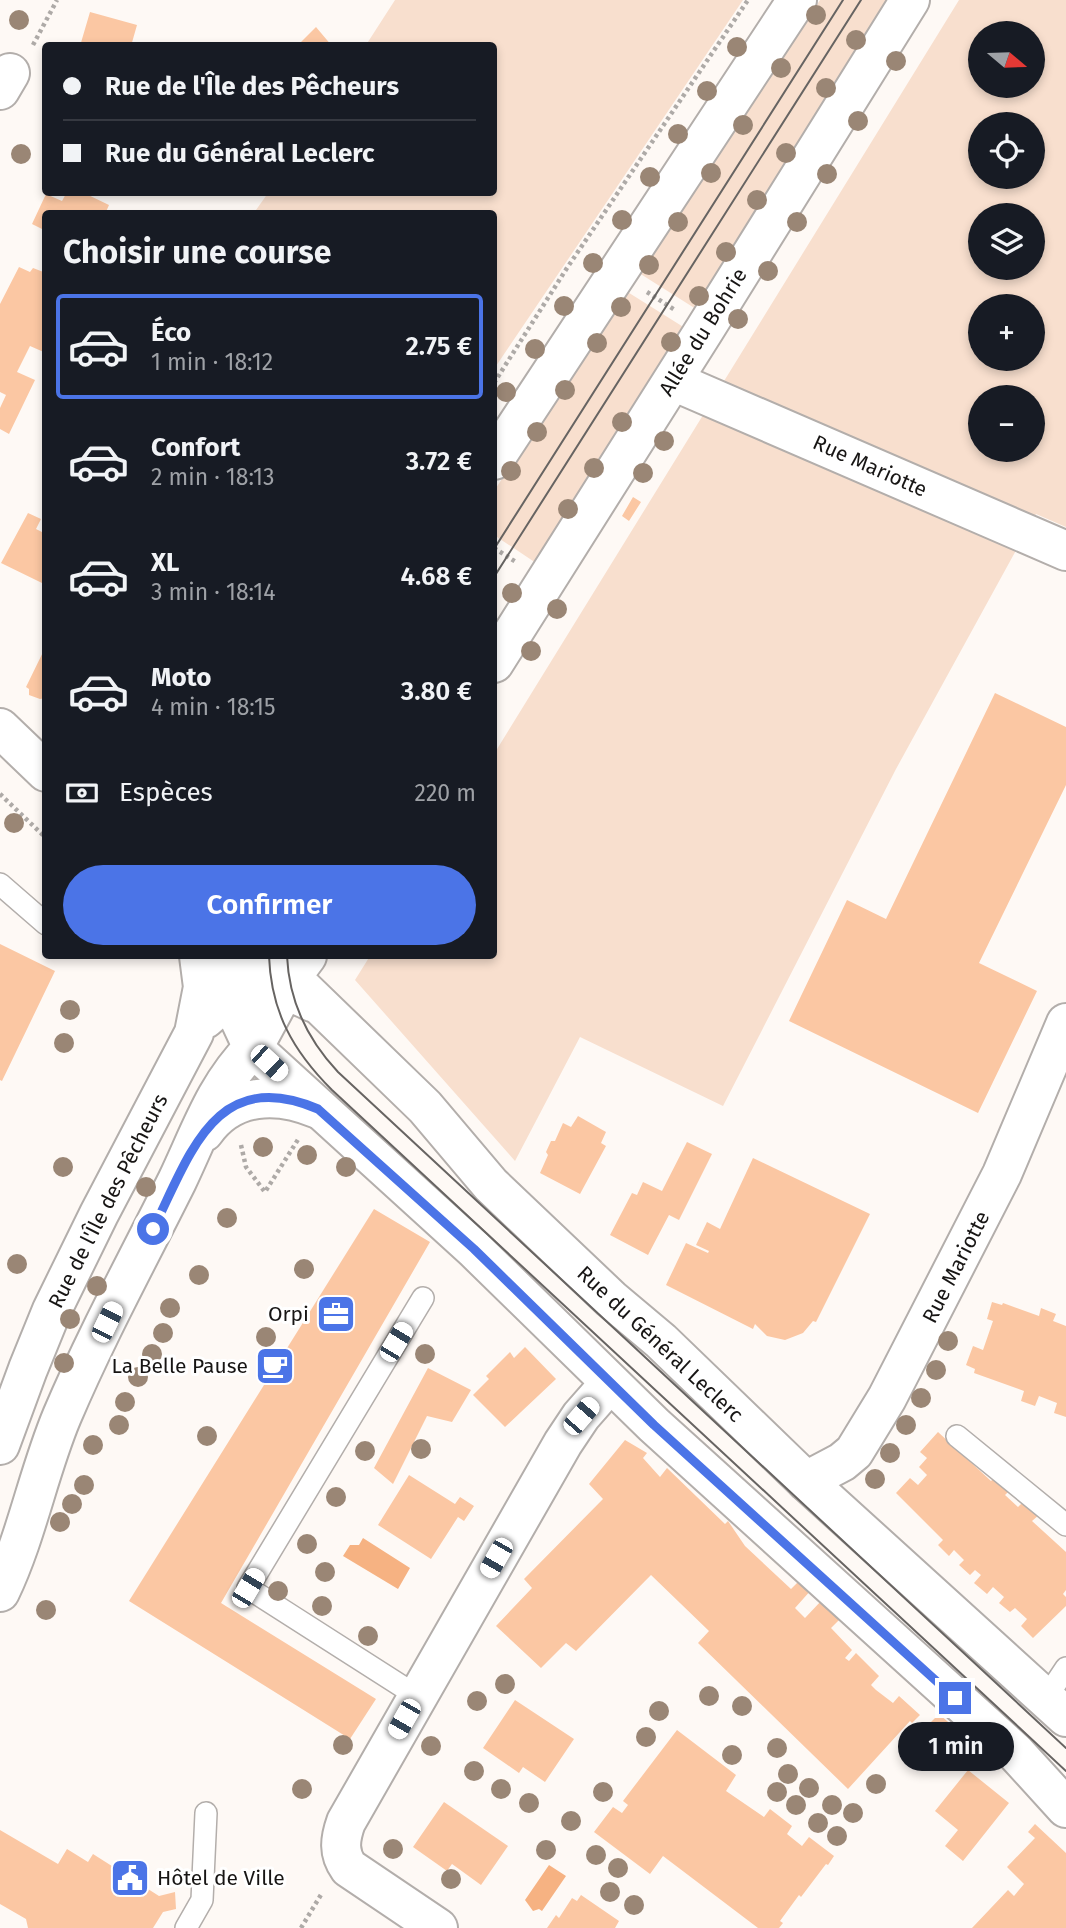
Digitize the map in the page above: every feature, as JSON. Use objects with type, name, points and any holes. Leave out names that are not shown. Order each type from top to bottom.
[{"type":"main road","points":[[497,455],[797,0]]},
{"type":"main road","name":"Allée du Bohrie","points":[[497,658],[910,0]]},
{"type":"main road","name":"Rue Mariotte","points":[[673,381],[1066,551]]},
{"type":"main road","points":[[0,728],[42,768]]},
{"type":"main road","name":"Rue de l'Île des Pêcheurs","points":[[0,1446],[27,1369],[52,1310],[194,1033],[203,987],[199,959]]},
{"type":"main road","points":[[222,959],[274,972]]},
{"type":"main road","points":[[194,1033],[205,1019],[274,972]]},
{"type":"main road","points":[[0,1592],[16,1555],[62,1416],[191,1151],[215,1095],[247,1048],[274,972]]},
{"type":"main road","points":[[247,1048],[274,972]]},
{"type":"main road","name":"Rue du Général Leclerc","points":[[274,972],[302,996],[331,1015],[425,1107],[491,1185],[611,1299],[661,1341],[806,1480],[1059,1695]]},
{"type":"main road","name":"Rue Mariotte","points":[[806,1480],[842,1462],[854,1452],[887,1398],[986,1208],[1066,1023]]},
{"type":"main road","points":[[247,1048],[474,1249],[610,1383],[1015,1752],[1066,1808]]},
{"type":"main road","points":[[191,1151],[218,1116],[237,1103],[256,1097],[275,1097],[300,1101],[318,1109]]},
{"type":"main road","points":[[438,1928],[360,1876],[343,1860],[341,1837],[352,1808],[563,1443],[581,1416],[610,1383]]},
{"type":"lane","points":[[0,884],[42,921]]},
{"type":"lane","points":[[417,1696],[248,1588],[422,1298]]},
{"type":"lane","points":[[957,1436],[1066,1525]]},
{"type":"lane","points":[[186,1928],[202,1900],[206,1813]]},
{"type":"path","points":[[5,81],[25,59],[57,0]]},
{"type":"path","points":[[497,378],[567,268],[748,0]]},
{"type":"path","points":[[617,273],[705,329]]},
{"type":"path","points":[[0,794],[42,834]]},
{"type":"shaded area","points":[[395,0],[743,0],[497,365],[497,210],[256,210],[266,196],[497,196],[497,42],[368,42]]},
{"type":"shaded area","points":[[820,0],[887,0],[696,309],[639,273]]},
{"type":"shaded area","points":[[959,0],[1066,0],[1066,527],[1036,514],[896,769],[723,1106],[580,1037],[515,1161],[355,980],[368,959],[497,959],[497,749]]},
{"type":"shaded area","points":[[626,291],[685,328],[539,565],[497,537],[497,486]]},
{"type":"shaded area","points":[[363,1538],[410,1568],[398,1589],[343,1556],[350,1545],[359,1545]]},
{"type":"shaded area","points":[[549,1865],[566,1876],[542,1911],[533,1911],[525,1900]]},
{"type":"building","points":[[90,12],[137,25],[132,42],[81,42]]},
{"type":"building","points":[[316,27],[329,42],[301,42]]},
{"type":"building","points":[[45,196],[62,201],[65,196],[90,196],[109,205],[107,210],[42,210],[42,229],[32,224]]},
{"type":"building","points":[[19,267],[30,272],[33,268],[42,271],[42,351],[30,346],[17,372],[35,380],[9,434],[0,429],[0,408],[6,395],[0,392],[0,304]]},
{"type":"building","points":[[633,497],[641,502],[629,521],[622,516]]},
{"type":"building","points":[[28,513],[41,519],[36,529],[42,532],[42,583],[1,563]]},
{"type":"building","points":[[42,654],[42,699],[29,695],[29,689],[26,687]]},
{"type":"building","points":[[995,693],[1066,727],[1066,785],[979,963],[1037,991],[978,1113],[789,1021],[847,900],[886,919]]},
{"type":"building","points":[[0,944],[55,971],[2,1081],[0,1080]]},
{"type":"building","points":[[578,1116],[606,1132],[601,1143],[606,1146],[580,1194],[540,1173],[551,1141],[555,1141],[563,1123],[571,1127]]},
{"type":"building","points":[[687,1142],[712,1154],[679,1220],[669,1215],[648,1255],[610,1235],[632,1193],[637,1195],[643,1182],[662,1191]]},
{"type":"building","points":[[753,1158],[870,1214],[816,1322],[813,1321],[803,1333],[785,1340],[767,1336],[755,1324],[753,1329],[666,1285],[686,1243],[708,1253],[709,1251],[696,1245],[707,1222],[720,1229]]},
{"type":"building","points":[[374,1209],[430,1242],[221,1603],[376,1699],[350,1739],[129,1601]]},
{"type":"building","points":[[992,1302],[1003,1303],[1039,1316],[1041,1308],[1056,1314],[1053,1321],[1066,1326],[1066,1417],[1054,1413],[1057,1403],[1039,1396],[1035,1406],[1021,1401],[1024,1391],[974,1373],[975,1369],[966,1365],[973,1346],[983,1350],[993,1321],[987,1319]]},
{"type":"building","points":[[525,1347],[556,1379],[505,1427],[473,1395],[489,1379],[486,1376],[510,1352],[514,1358]]},
{"type":"building","points":[[428,1368],[471,1390],[452,1422],[427,1416],[393,1484],[374,1468]]},
{"type":"building","points":[[938,1432],[991,1481],[998,1474],[1012,1488],[1005,1495],[1018,1507],[1025,1500],[1040,1514],[1032,1521],[1066,1552],[1066,1590],[1063,1594],[1066,1597],[1066,1606],[1033,1638],[1021,1626],[1027,1619],[1015,1608],[1010,1612],[999,1603],[1004,1597],[993,1587],[987,1594],[974,1583],[981,1575],[975,1570],[970,1575],[959,1565],[964,1560],[954,1550],[949,1556],[938,1545],[943,1540],[896,1493],[910,1478],[918,1485],[927,1475],[919,1467],[927,1458],[920,1452]]},
{"type":"building","points":[[625,1440],[647,1453],[643,1458],[660,1477],[667,1468],[725,1524],[728,1521],[745,1546],[791,1589],[801,1579],[812,1589],[795,1608],[805,1618],[822,1600],[841,1618],[831,1628],[852,1650],[845,1658],[849,1661],[856,1653],[879,1676],[871,1685],[876,1690],[893,1703],[899,1696],[920,1715],[912,1723],[910,1721],[848,1789],[698,1643],[709,1631],[651,1575],[576,1651],[566,1643],[541,1668],[496,1626],[532,1588],[524,1579],[603,1499],[589,1484]]},
{"type":"building","points":[[409,1475],[455,1504],[460,1497],[474,1506],[464,1521],[458,1517],[431,1559],[378,1525]]},
{"type":"building","points":[[515,1700],[574,1739],[545,1782],[523,1767],[519,1773],[483,1748]]},
{"type":"building","points":[[939,1714],[955,1728],[922,1771],[899,1754]]},
{"type":"building","points":[[677,1730],[736,1775],[726,1791],[764,1817],[770,1809],[792,1826],[787,1834],[802,1846],[809,1837],[834,1856],[801,1897],[799,1895],[780,1921],[783,1923],[779,1928],[758,1928],[663,1856],[650,1874],[594,1832],[613,1807],[622,1813],[628,1805],[623,1801]]},
{"type":"building","points":[[968,1770],[1009,1803],[963,1861],[945,1846],[958,1830],[935,1811]]},
{"type":"building","points":[[444,1802],[508,1846],[481,1885],[452,1864],[447,1871],[413,1847]]},
{"type":"building","points":[[1035,1824],[1066,1853],[1066,1928],[972,1928],[1008,1890],[1014,1896],[1024,1884],[1007,1867],[1035,1838],[1028,1832]]},
{"type":"building","points":[[0,1830],[58,1864],[67,1849],[88,1862],[93,1854],[159,1896],[175,1892],[176,1909],[163,1912],[153,1928],[28,1928],[26,1919],[0,1904]]},
{"type":"building","points":[[581,1895],[619,1921],[615,1928],[547,1928],[556,1915],[559,1918],[572,1898],[577,1901]]},
{"type":"tram line","points":[[497,544],[843,0]]},
{"type":"tram line","points":[[497,572],[861,0]]},
{"type":"tram line","points":[[269,959],[274,995],[287,1029],[306,1060],[332,1090],[1066,1771]]},
{"type":"tram line","points":[[287,959],[291,988],[302,1018],[317,1046],[338,1072],[1066,1748]]},
{"type":"place","name":"Orpi","points":[[336,1314]]},
{"type":"place","name":"La Belle Pause","points":[[275,1366]]},
{"type":"place","name":"Hôtel de Ville","points":[[130,1878]]},
{"type":"route","points":[[153,1229],[191,1151],[218,1116],[237,1103],[256,1097],[300,1101],[318,1109],[474,1249],[654,1425],[955,1698]]}]
